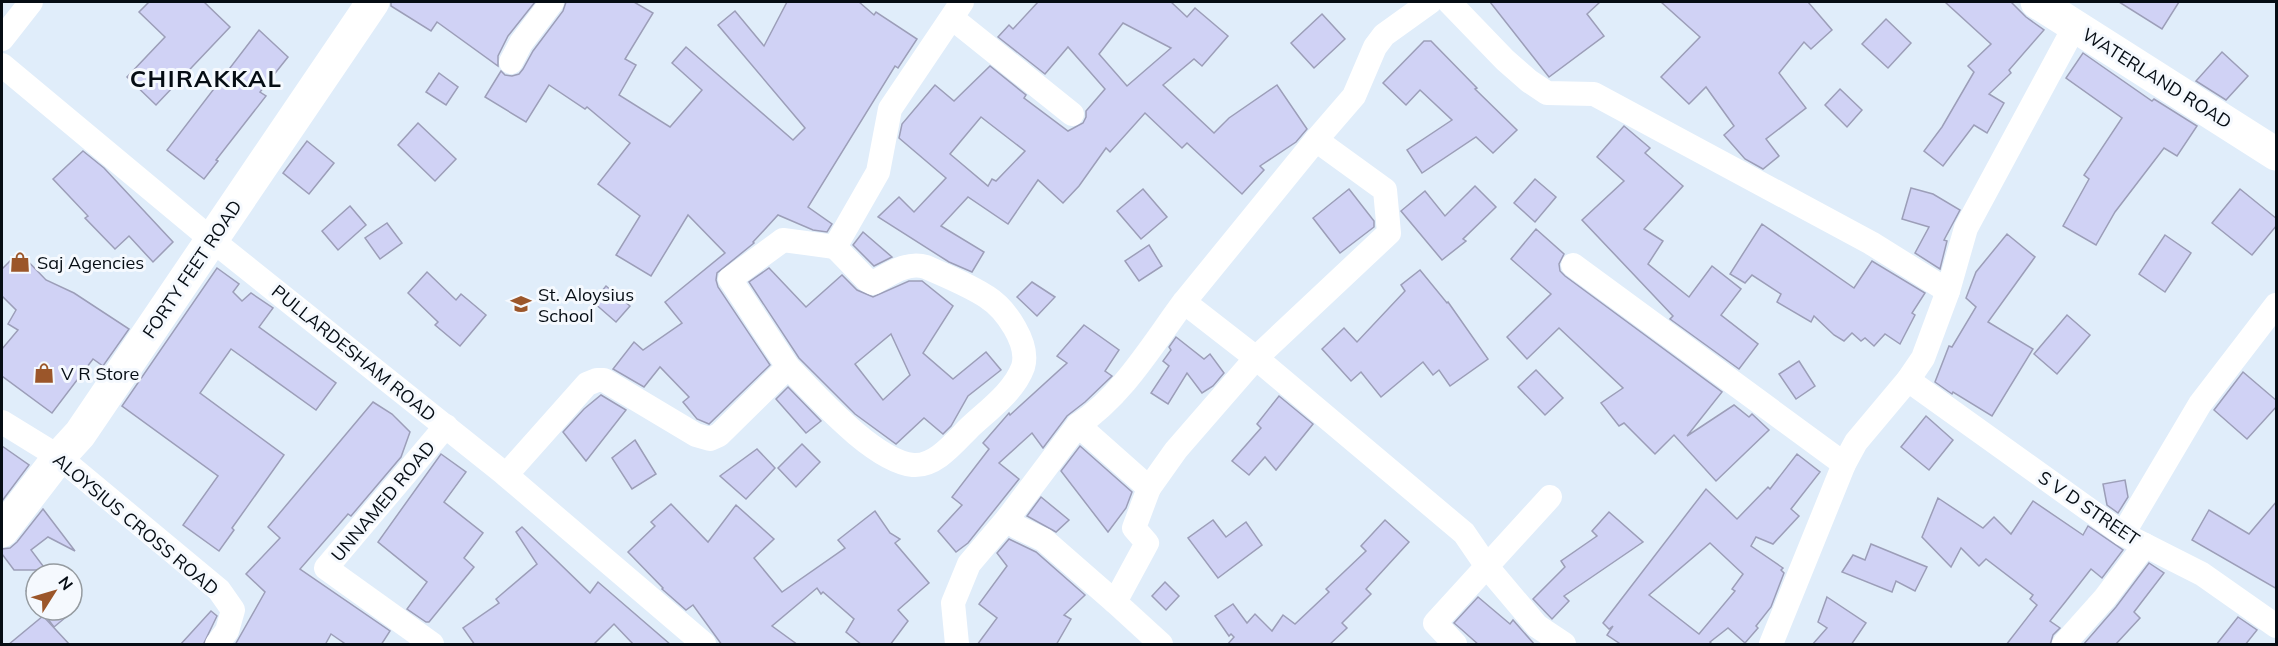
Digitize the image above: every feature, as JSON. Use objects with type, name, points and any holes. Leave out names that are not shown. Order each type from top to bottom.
[{"type":"main road","name":"FORTY FEET ROAD","points":[[2,531],[59,457],[80,434],[373,2]]},
{"type":"main road","name":"WATERLAND ROAD","points":[[2037,2],[2081,14],[2277,154]]},
{"type":"street","points":[[2,39],[31,2]]},
{"type":"street","points":[[511,62],[521,43],[552,2]]},
{"type":"street","points":[[957,645],[953,603],[969,564],[1008,518],[1078,425],[1129,378],[1184,302],[1354,96],[1375,46],[1384,35],[1430,2]]},
{"type":"street","points":[[1449,2],[1505,60],[1547,93],[1594,94],[1871,243],[1947,291]]},
{"type":"street","points":[[835,248],[878,172],[890,109],[957,10],[1072,114]]},
{"type":"street","points":[[1772,645],[1844,464],[1856,441],[1908,380],[1923,358],[1966,228],[2081,14]]},
{"type":"street","name":"PULLARDESHAM ROAD","points":[[2,65],[212,240],[506,475],[704,645]]},
{"type":"street","points":[[1115,602],[1147,543],[1134,528],[1149,488],[1176,450],[1256,358],[1389,233],[1385,190],[1316,140]]},
{"type":"street","points":[[783,240],[835,248],[867,280],[873,283],[908,265],[917,264],[926,267],[988,297],[1009,318],[1022,341],[1023,365],[1013,385],[945,451],[932,461],[915,465],[896,461],[859,435],[788,367],[730,279],[783,240]]},
{"type":"street","points":[[1573,265],[1844,464]]},
{"type":"street","points":[[1184,302],[1256,358],[1464,533],[1488,568],[1537,626],[1564,645]]},
{"type":"street","points":[[2123,534],[2200,404],[2277,306]]},
{"type":"street","points":[[506,475],[587,384],[597,380],[604,380],[696,435],[710,439],[719,435],[788,367]]},
{"type":"street","name":"S V D STREET","points":[[1908,380],[2123,534],[2202,574],[2277,626]]},
{"type":"street","name":"ALOYSIUS CROSS ROAD","points":[[2,422],[59,457],[219,590],[233,610],[227,631],[217,645]]},
{"type":"street","points":[[1078,425],[1149,488]]},
{"type":"street","name":"UNNAMED ROAD","points":[[432,645],[326,568],[446,426]]},
{"type":"street","points":[[1455,645],[1435,623],[1488,568],[1550,497]]},
{"type":"street","points":[[1008,518],[1017,527],[1044,540],[1161,645]]},
{"type":"street","points":[[2064,645],[2105,598],[2145,545]]},
{"type":"building","points":[[149,2],[204,2],[230,27],[156,105],[127,77],[165,37],[139,12]]},
{"type":"building","points":[[391,2],[535,2],[508,36],[498,56],[498,66],[437,22],[431,31],[391,6]]},
{"type":"building","points":[[566,2],[634,2],[653,13],[625,59],[636,65],[619,95],[670,127],[702,90],[672,63],[686,47],[793,140],[805,128],[718,25],[735,11],[764,46],[787,2],[859,2],[874,15],[876,12],[917,39],[898,68],[895,66],[808,207],[832,224],[827,232],[813,230],[778,215],[754,243],[717,273],[718,287],[770,365],[709,424],[697,419],[683,402],[689,397],[660,367],[644,387],[613,369],[634,342],[643,350],[682,323],[665,302],[725,253],[688,215],[651,276],[616,255],[640,216],[598,184],[630,143],[587,107],[585,109],[549,85],[526,122],[485,97],[501,71],[505,75],[519,74],[563,11]]},
{"type":"building","points":[[1038,2],[1171,2],[1187,17],[1195,8],[1228,36],[1202,66],[1194,59],[1163,85],[1214,133],[1229,118],[1277,85],[1307,129],[1296,142],[1260,166],[1264,170],[1242,194],[1187,143],[1182,148],[1145,113],[1110,152],[1106,148],[1079,186],[1063,203],[1038,180],[1008,224],[968,197],[941,226],[984,252],[972,272],[949,262],[878,217],[899,197],[914,212],[946,178],[899,138],[902,124],[935,85],[954,101],[990,66],[1026,95],[1024,98],[1068,131],[1083,123],[1086,111],[1105,89],[1068,47],[1045,74],[998,37],[1009,25],[1013,29]],"holes":[[[1123,23],[1171,48],[1127,86],[1099,54]],[[981,117],[1025,151],[996,181],[992,179],[988,186],[950,154]]]},
{"type":"building","points":[[1490,2],[1600,2],[1587,14],[1604,36],[1549,77]]},
{"type":"building","points":[[1661,2],[1808,2],[1832,30],[1811,49],[1804,42],[1779,73],[1806,108],[1766,139],[1779,156],[1763,169],[1745,159],[1724,135],[1734,126],[1706,87],[1689,104],[1661,77],[1700,37]]},
{"type":"building","points":[[1945,2],[2011,2],[2044,30],[2009,70],[2011,73],[1989,94],[2004,103],[1987,133],[1974,125],[1943,166],[1924,151],[1942,127],[1974,72],[1968,66],[1991,44]]},
{"type":"building","points":[[2119,2],[2179,2],[2162,29]]},
{"type":"building","points":[[1322,14],[1345,39],[1314,68],[1291,43]]},
{"type":"building","points":[[1886,19],[1911,43],[1888,68],[1862,44]]},
{"type":"building","points":[[259,30],[288,57],[260,92],[266,96],[204,179],[167,150]]},
{"type":"building","points":[[1424,41],[1431,41],[1517,130],[1493,153],[1476,137],[1422,173],[1407,150],[1452,120],[1420,90],[1406,105],[1383,83]]},
{"type":"building","points":[[2222,52],[2248,76],[2226,100],[2196,81]]},
{"type":"building","points":[[2083,53],[2152,101],[2154,99],[2197,126],[2177,156],[2164,148],[2115,212],[2096,245],[2063,226],[2089,179],[2084,175],[2122,118],[2066,78]]},
{"type":"building","points":[[439,73],[458,87],[446,105],[426,92]]},
{"type":"building","points":[[1840,89],[1862,110],[1847,127],[1825,105]]},
{"type":"building","points":[[418,123],[456,159],[435,181],[398,145]]},
{"type":"building","points":[[1624,126],[1650,148],[1645,153],[1683,186],[1644,229],[1663,241],[1648,264],[1689,297],[1712,266],[1741,289],[1721,315],[1758,344],[1739,369],[1670,319],[1673,316],[1582,220],[1624,181],[1597,157]]},
{"type":"building","points":[[307,141],[334,163],[309,194],[283,173]]},
{"type":"building","points":[[83,151],[104,168],[173,242],[153,262],[129,236],[115,249],[85,218],[88,216],[53,179]]},
{"type":"building","points":[[1535,179],[1556,197],[1535,222],[1514,203]]},
{"type":"building","points":[[1475,186],[1496,207],[1463,239],[1466,241],[1442,260],[1401,211],[1425,191],[1445,216]]},
{"type":"building","points":[[1911,188],[1933,194],[1960,210],[1944,240],[1947,241],[1940,269],[1915,253],[1929,227],[1902,219]]},
{"type":"building","points":[[1143,189],[1167,217],[1141,239],[1117,211]]},
{"type":"building","points":[[1349,189],[1374,221],[1374,227],[1340,253],[1313,218]]},
{"type":"building","points":[[2240,189],[2277,219],[2277,225],[2252,255],[2212,223]]},
{"type":"building","points":[[350,206],[366,225],[338,250],[322,231]]},
{"type":"building","points":[[387,223],[402,243],[380,259],[365,238]]},
{"type":"building","points":[[1762,224],[1854,288],[1872,261],[1925,293],[1912,313],[1915,315],[1900,344],[1885,334],[1874,346],[1865,338],[1861,341],[1852,333],[1844,341],[1814,316],[1811,322],[1777,302],[1781,294],[1752,275],[1745,283],[1730,274]]},
{"type":"building","points":[[1536,229],[1564,254],[1559,264],[1560,271],[1565,276],[1722,392],[1687,436],[1734,405],[1749,417],[1752,414],[1769,430],[1716,481],[1674,435],[1655,454],[1624,423],[1619,426],[1601,403],[1623,388],[1559,328],[1527,359],[1507,337],[1551,294],[1511,259]]},
{"type":"building","points":[[863,232],[892,257],[874,266],[853,245]]},
{"type":"building","points":[[2007,234],[2035,257],[1988,322],[2033,349],[1992,416],[1935,382],[1949,346],[1952,347],[1976,307],[1966,298],[1976,272]]},
{"type":"building","points":[[2165,235],[2191,253],[2165,292],[2139,274]]},
{"type":"building","points":[[1149,245],[1162,266],[1139,281],[1125,261]]},
{"type":"building","points":[[19,252],[46,280],[74,293],[129,329],[103,366],[93,359],[52,413],[2,376],[2,349],[18,330],[8,324],[16,310],[2,296],[2,269]]},
{"type":"building","points":[[217,268],[239,284],[233,292],[242,301],[251,293],[273,308],[259,327],[336,383],[316,410],[231,349],[200,393],[284,455],[232,528],[234,530],[219,551],[183,525],[218,476],[122,406]]},
{"type":"building","points":[[769,268],[806,307],[842,275],[857,290],[873,297],[909,281],[922,281],[953,306],[923,353],[953,379],[986,352],[1001,370],[968,396],[951,426],[943,434],[924,418],[896,444],[855,414],[799,358],[749,282]],"holes":[[[891,334],[910,375],[883,400],[855,364]]]},
{"type":"building","points":[[1420,270],[1448,302],[1488,359],[1450,386],[1439,370],[1433,375],[1423,362],[1381,397],[1361,372],[1351,381],[1322,349],[1344,328],[1357,342],[1405,291],[1401,285]]},
{"type":"building","points":[[427,272],[456,300],[461,294],[486,315],[460,346],[435,325],[438,322],[408,293]]},
{"type":"building","points":[[1032,282],[1055,297],[1037,316],[1017,297]]},
{"type":"building","points":[[606,286],[630,306],[616,322],[593,302]]},
{"type":"building","points":[[2067,315],[2090,335],[2057,374],[2034,354]]},
{"type":"building","points":[[1084,325],[1119,350],[1105,371],[1112,376],[1067,416],[1043,448],[1032,433],[999,463],[1019,479],[968,543],[956,552],[938,531],[962,505],[952,497],[989,449],[983,443],[1009,413],[1010,415],[1067,363],[1057,356]]},
{"type":"building","points":[[1176,337],[1204,359],[1210,354],[1224,373],[1213,386],[1202,393],[1187,373],[1168,404],[1151,393],[1169,366],[1163,361]]},
{"type":"building","points":[[1799,361],[1815,386],[1796,399],[1779,374]]},
{"type":"building","points":[[1536,370],[1563,398],[1545,415],[1518,387]]},
{"type":"building","points":[[2243,372],[2277,401],[2277,406],[2247,439],[2214,410]]},
{"type":"building","points":[[788,387],[821,421],[806,433],[776,399]]},
{"type":"building","points":[[601,395],[626,410],[586,461],[563,432],[584,409]]},
{"type":"building","points":[[1279,396],[1313,424],[1276,470],[1265,457],[1249,475],[1232,461],[1261,428],[1257,424]]},
{"type":"building","points":[[373,402],[392,414],[410,432],[401,457],[351,516],[348,514],[300,569],[390,631],[381,645],[347,645],[331,634],[325,645],[235,645],[265,592],[246,574],[280,538],[268,527]]},
{"type":"building","points":[[1926,416],[1953,440],[1929,470],[1901,447]]},
{"type":"building","points":[[635,440],[656,474],[632,489],[612,458]]},
{"type":"building","points":[[802,444],[820,462],[796,487],[778,468]]},
{"type":"building","points":[[2,446],[29,465],[2,501]]},
{"type":"building","points":[[1080,446],[1132,492],[1126,508],[1108,532],[1061,471]]},
{"type":"building","points":[[757,449],[775,468],[746,499],[720,476]]},
{"type":"building","points":[[441,454],[466,472],[444,502],[483,533],[464,558],[474,567],[429,622],[426,622],[407,609],[427,582],[378,542]]},
{"type":"building","points":[[1797,454],[1820,472],[1791,509],[1799,516],[1773,544],[1756,537],[1751,546],[1783,568],[1781,570],[1784,573],[1771,607],[1745,643],[1728,628],[1710,642],[1713,645],[1622,645],[1607,635],[1613,626],[1609,629],[1603,623],[1706,489],[1737,519],[1768,487],[1770,489]],"holes":[[[1710,543],[1743,574],[1732,589],[1735,591],[1699,634],[1649,595]]]},
{"type":"building","points":[[2125,480],[2128,497],[2118,513],[2107,505],[2103,484]]},
{"type":"building","points":[[1041,497],[1069,520],[1056,532],[1027,516]]},
{"type":"building","points":[[1938,498],[1983,528],[1994,517],[2011,534],[2033,501],[2083,535],[2088,526],[2123,550],[2102,578],[2091,569],[2050,621],[2060,628],[2053,635],[2050,645],[2006,645],[2037,605],[2030,599],[2033,595],[1986,559],[1979,566],[1961,548],[1951,567],[1922,537]]},
{"type":"building","points":[[2277,501],[2277,589],[2192,540],[2209,510],[2249,534]]},
{"type":"building","points":[[671,504],[708,542],[736,505],[774,539],[754,558],[782,592],[845,548],[838,540],[875,511],[890,533],[900,539],[895,543],[929,583],[898,610],[908,621],[890,645],[862,645],[846,632],[854,619],[823,592],[821,594],[817,588],[772,626],[798,645],[722,645],[693,605],[686,610],[662,589],[628,552],[655,526],[651,522]]},
{"type":"building","points":[[43,509],[75,551],[48,537],[31,550],[40,562],[24,562],[24,570],[14,570],[2,554],[2,549],[10,548]]},
{"type":"building","points":[[1609,512],[1643,542],[1564,596],[1569,601],[1552,619],[1533,599],[1565,567],[1561,561],[1597,536],[1592,531]]},
{"type":"building","points":[[1213,520],[1226,537],[1246,522],[1262,545],[1218,578],[1188,538]]},
{"type":"building","points":[[1385,520],[1409,542],[1366,589],[1371,594],[1342,623],[1347,628],[1329,645],[1227,645],[1234,637],[1231,634],[1229,636],[1215,616],[1233,604],[1247,623],[1255,614],[1272,631],[1283,615],[1295,624],[1329,592],[1326,589],[1366,551],[1361,546]]},
{"type":"building","points":[[522,527],[590,593],[598,582],[671,645],[634,645],[614,624],[593,645],[475,645],[463,628],[499,603],[496,599],[537,564],[516,532]]},
{"type":"building","points":[[1009,539],[1036,552],[1085,595],[1064,615],[1071,619],[1056,645],[977,645],[997,618],[979,604],[1007,566],[997,553]]},
{"type":"building","points":[[1871,544],[1927,567],[1915,591],[1896,581],[1892,592],[1842,572],[1853,555],[1865,560]]},
{"type":"building","points":[[2149,563],[2164,573],[2134,612],[2140,618],[2115,645],[2083,645],[2116,607]]},
{"type":"building","points":[[1165,582],[1179,596],[1166,610],[1152,596]]},
{"type":"building","points":[[1478,597],[1510,624],[1513,620],[1535,645],[1479,645],[1454,623]]},
{"type":"building","points":[[1827,597],[1866,623],[1851,645],[1812,645],[1827,628],[1818,622]]},
{"type":"building","points":[[211,611],[217,616],[203,645],[180,645]]},
{"type":"building","points":[[2238,617],[2257,630],[2245,645],[2216,645]]},
{"type":"building","points":[[36,622],[49,622],[70,645],[8,645]]},
{"type":"building","points":[[50,622],[60,622],[54,627]]},
{"type":"place","name":"Saj Agencies","points":[[20,262]]},
{"type":"place","name":"St. Aloysius School","points":[[521,304]]},
{"type":"place","name":"V R Store","points":[[44,373]]},
{"type":"district","name":"CHIRAKKAL","points":[[206,78]]}]
